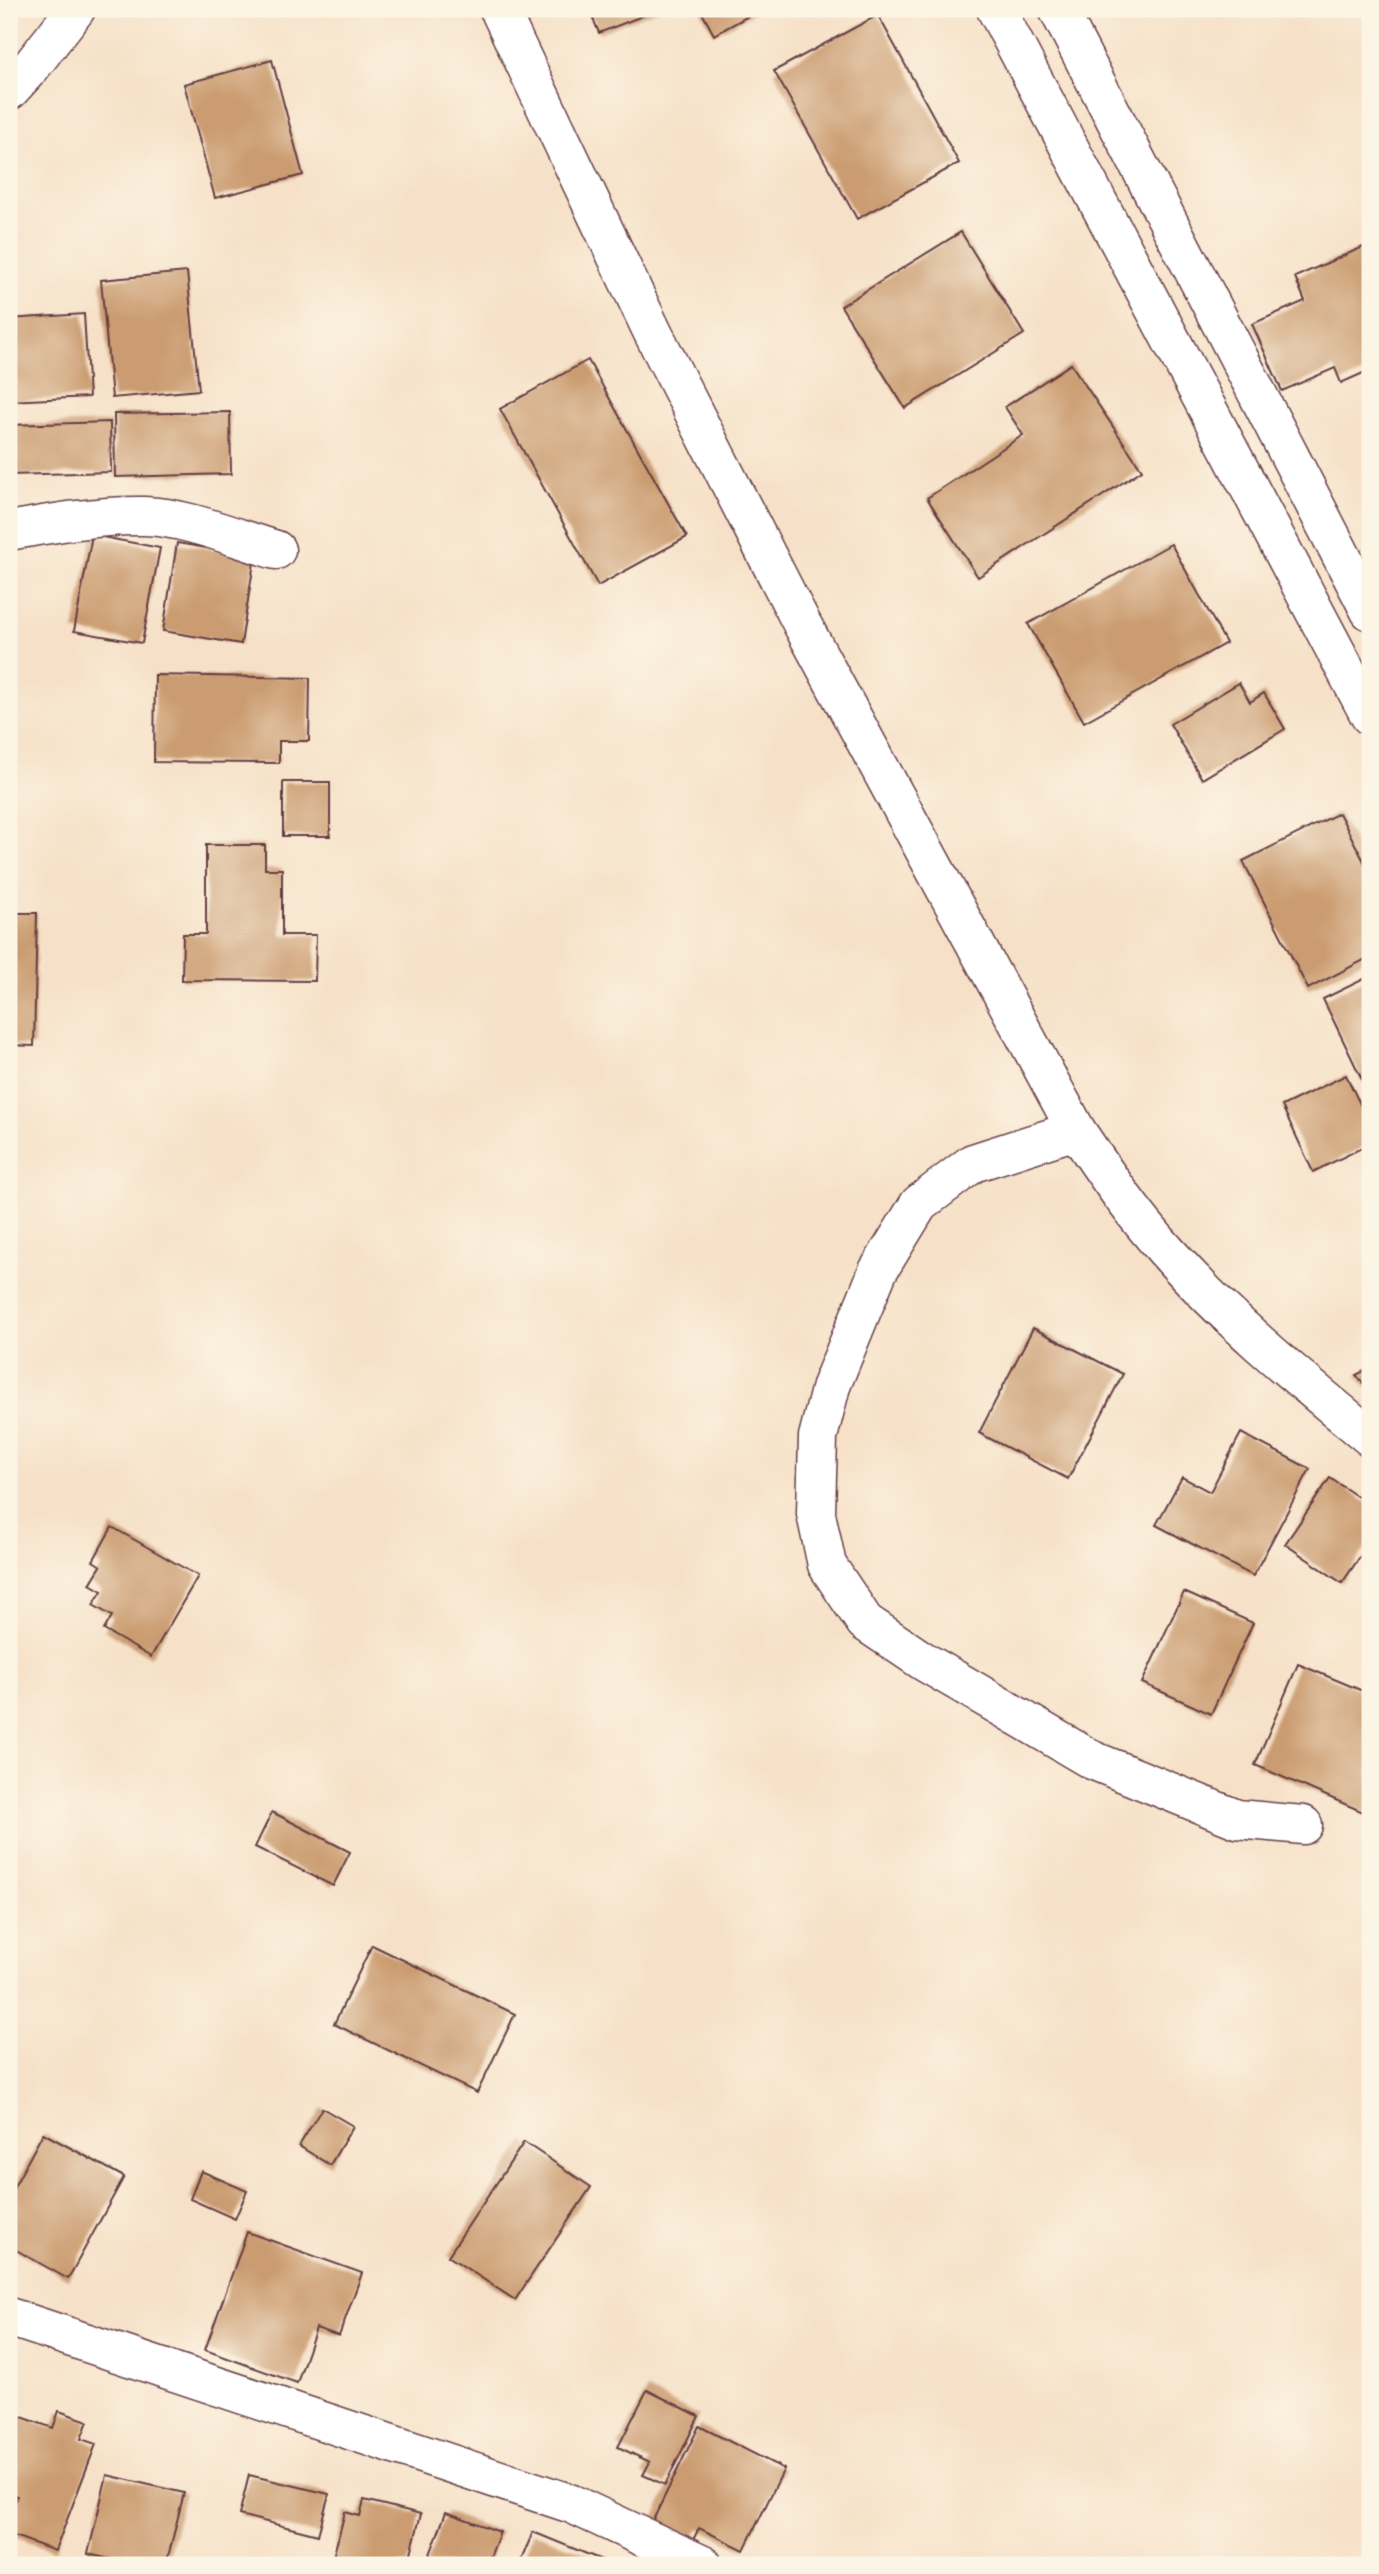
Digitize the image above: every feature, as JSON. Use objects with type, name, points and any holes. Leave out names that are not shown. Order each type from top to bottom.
[{"type":"street","points":[[9,91],[76,9]]},
{"type":"street","points":[[499,9],[652,331],[777,575],[938,879],[1076,1130],[1115,1187],[1168,1253],[1234,1322],[1370,1437]]},
{"type":"street","points":[[996,9],[1370,716]]},
{"type":"street","points":[[1058,9],[1363,598],[1311,605]]},
{"type":"street","points":[[9,531],[87,520],[146,516],[198,526],[275,550]]},
{"type":"street","points":[[1076,1130],[973,1163],[919,1204],[878,1271],[831,1386],[818,1437],[816,1514],[827,1565],[865,1622],[923,1661],[1092,1760],[1237,1819],[1303,1825]]},
{"type":"street","points":[[9,2317],[572,2504],[703,2565]]},
{"type":"building","points":[[589,9],[660,9],[599,33]]},
{"type":"building","points":[[700,9],[761,9],[714,35]]},
{"type":"building","points":[[878,15],[959,163],[857,219],[774,71]]},
{"type":"building","points":[[272,60],[303,175],[215,198],[184,84]]},
{"type":"building","points":[[961,232],[1024,334],[905,408],[841,306]]},
{"type":"building","points":[[1370,244],[1370,370],[1341,383],[1335,368],[1282,391],[1252,324],[1305,301],[1295,277]]},
{"type":"building","points":[[187,272],[199,390],[112,398],[101,280]]},
{"type":"building","points":[[84,314],[89,397],[9,401],[9,319]]},
{"type":"building","points":[[588,360],[687,537],[598,586],[500,409]]},
{"type":"building","points":[[1071,364],[1142,470],[978,577],[927,498],[1023,435],[1005,407]]},
{"type":"building","points":[[230,412],[231,474],[115,477],[114,414]]},
{"type":"building","points":[[110,422],[111,472],[9,475],[9,425]]},
{"type":"building","points":[[92,535],[160,548],[142,643],[74,631]]},
{"type":"building","points":[[177,543],[255,556],[241,644],[163,631]]},
{"type":"building","points":[[1171,544],[1226,643],[1084,722],[1028,624]]},
{"type":"building","points":[[155,675],[310,678],[309,741],[279,741],[279,763],[154,762]]},
{"type":"building","points":[[1239,683],[1250,702],[1264,693],[1285,729],[1202,779],[1170,724]]},
{"type":"building","points":[[283,782],[330,782],[330,836],[283,836]]},
{"type":"building","points":[[1339,813],[1370,873],[1370,957],[1308,989],[1243,861]]},
{"type":"building","points":[[206,845],[265,845],[265,869],[282,869],[282,935],[316,935],[315,981],[182,980],[183,934],[206,934]]},
{"type":"building","points":[[9,913],[37,913],[34,1046],[9,1045]]},
{"type":"building","points":[[1370,976],[1370,1096],[1323,999]]},
{"type":"building","points":[[1346,1075],[1370,1125],[1370,1144],[1313,1172],[1282,1106]]},
{"type":"building","points":[[1033,1328],[1123,1374],[1068,1479],[979,1433]]},
{"type":"building","points":[[1370,1368],[1370,1391],[1356,1375]]},
{"type":"building","points":[[1241,1433],[1310,1469],[1253,1576],[1156,1525],[1182,1477],[1210,1492]]},
{"type":"building","points":[[1330,1478],[1370,1505],[1370,1542],[1342,1583],[1285,1544]]},
{"type":"building","points":[[112,1527],[198,1576],[151,1657],[104,1630],[112,1616],[93,1605],[102,1591],[90,1584],[101,1566],[93,1561]]},
{"type":"building","points":[[1184,1592],[1253,1623],[1211,1714],[1142,1683]]},
{"type":"building","points":[[1298,1664],[1370,1694],[1370,1815],[1255,1765]]},
{"type":"building","points":[[272,1812],[350,1852],[333,1886],[255,1847]]},
{"type":"building","points":[[372,1945],[515,2014],[477,2093],[334,2024]]},
{"type":"building","points":[[322,2108],[353,2126],[330,2165],[299,2146]]},
{"type":"building","points":[[43,2133],[124,2177],[68,2279],[9,2246],[9,2196]]},
{"type":"building","points":[[524,2142],[591,2187],[515,2300],[448,2256]]},
{"type":"building","points":[[201,2171],[247,2191],[235,2219],[190,2199]]},
{"type":"building","points":[[247,2232],[362,2273],[339,2336],[316,2328],[297,2383],[205,2350]]},
{"type":"building","points":[[647,2390],[699,2416],[665,2485],[643,2475],[650,2462],[618,2447]]},
{"type":"building","points":[[59,2411],[88,2421],[81,2439],[96,2444],[55,2551],[9,2534],[9,2519],[17,2496],[9,2493],[9,2442],[19,2416],[53,2428]]},
{"type":"building","points":[[699,2426],[784,2469],[744,2550],[699,2528],[691,2544],[651,2524]]},
{"type":"building","points":[[107,2475],[184,2493],[166,2565],[136,2565],[88,2554]]},
{"type":"building","points":[[249,2475],[329,2494],[318,2535],[239,2515]]},
{"type":"building","points":[[364,2500],[421,2514],[408,2565],[331,2565],[345,2512],[360,2516]]},
{"type":"building","points":[[446,2512],[500,2532],[487,2565],[426,2565]]},
{"type":"building","points":[[533,2532],[614,2565],[519,2565]]}]
